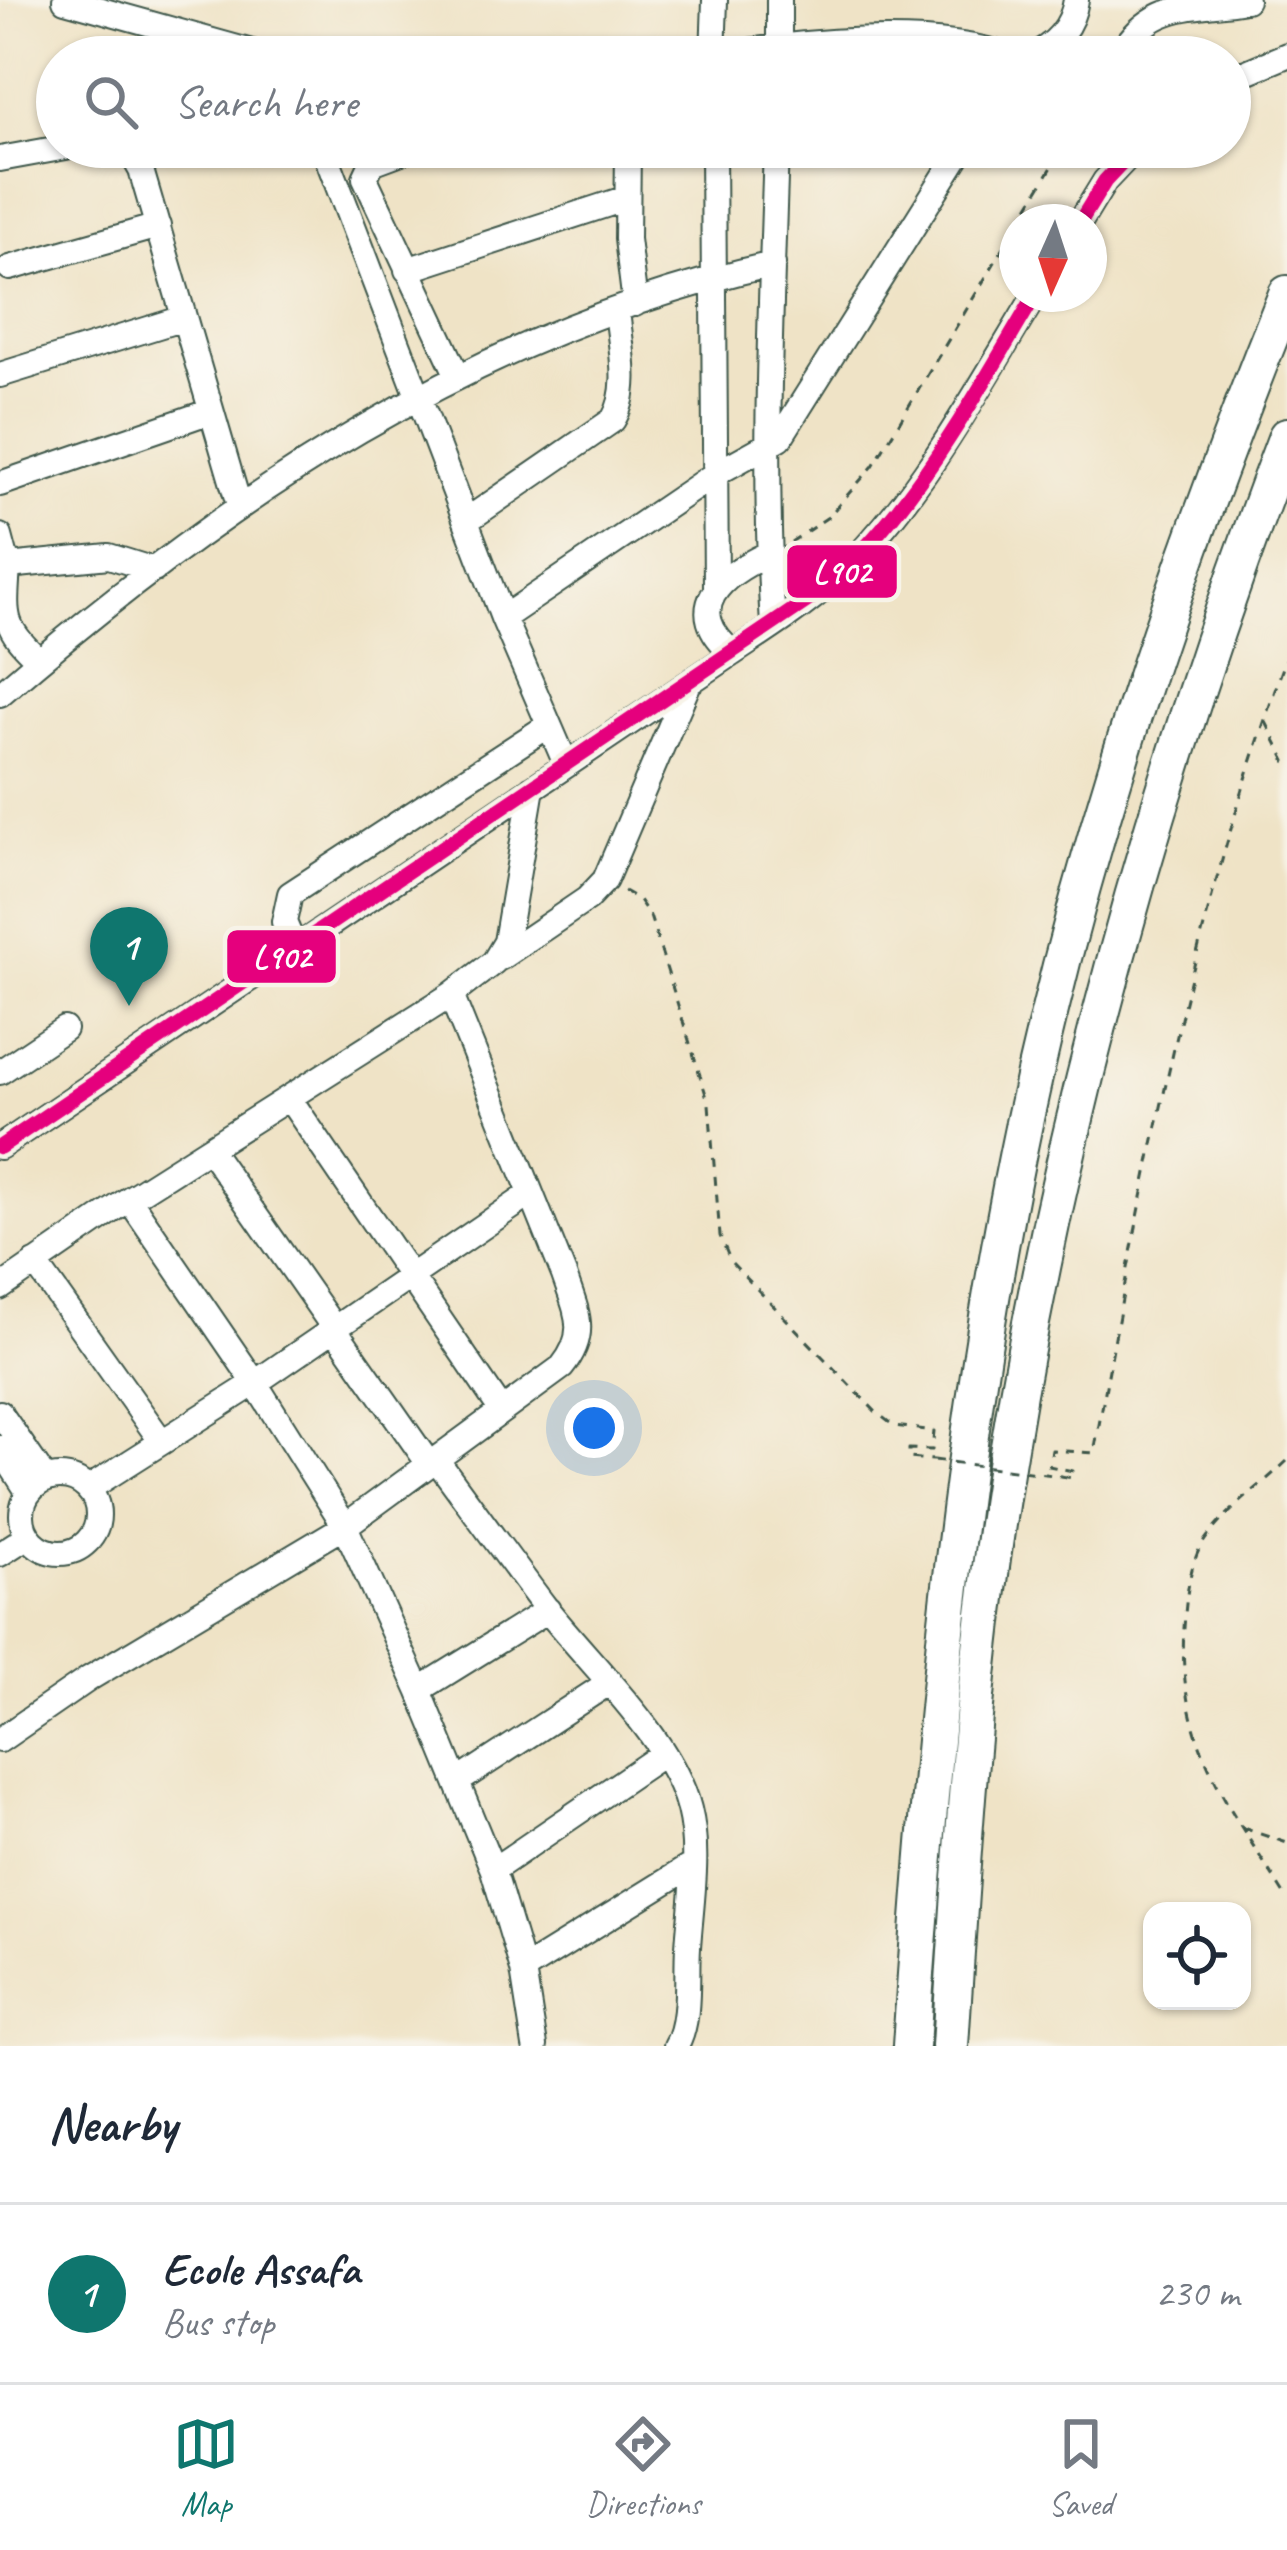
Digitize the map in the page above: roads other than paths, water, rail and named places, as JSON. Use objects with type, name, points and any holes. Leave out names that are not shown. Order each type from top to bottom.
[{"type":"highway","points":[[911,2046],[931,1766],[954,1544],[1017,1154],[1110,789],[1172,594],[1238,410],[1287,294]]},
{"type":"highway","points":[[950,2046],[995,1533],[1052,1222],[1148,836],[1218,616],[1287,436]]},
{"type":"highway","points":[[971,1777],[982,1797],[986,1820],[975,2046]]},
{"type":"street","points":[[65,0],[194,36]]},
{"type":"street","points":[[714,36],[715,0]]},
{"type":"street","points":[[779,0],[780,36]]},
{"type":"street","points":[[1060,36],[1076,0]]},
{"type":"street","points":[[1133,36],[1166,6],[1246,0]]},
{"type":"street","points":[[1251,70],[1287,55]]},
{"type":"street","points":[[0,160],[36,153]]},
{"type":"street","points":[[140,168],[238,505]]},
{"type":"street","points":[[331,168],[503,618],[566,764]]},
{"type":"street","points":[[370,168],[365,178],[458,376]]},
{"type":"street","points":[[466,520],[613,420],[620,407],[628,168]]},
{"type":"street","points":[[713,168],[716,588]]},
{"type":"street","points":[[772,626],[768,554],[775,168]]},
{"type":"street","points":[[503,618],[789,429],[950,168]]},
{"type":"street","points":[[1091,204],[1118,168]]},
{"type":"street","points":[[407,270],[628,198]]},
{"type":"street","points":[[10,268],[158,226]]},
{"type":"street","points":[[0,694],[238,505],[419,393],[626,307],[714,277],[772,264]]},
{"type":"street","points":[[0,1147],[689,683],[831,582],[879,533],[945,442],[1025,312]]},
{"type":"street","points":[[0,375],[184,318]]},
{"type":"street","points":[[0,484],[211,411]]},
{"type":"street","points":[[0,536],[6,620],[16,639],[39,660]]},
{"type":"street","points":[[733,653],[714,632],[710,600],[725,577],[768,554]]},
{"type":"street","points":[[4,568],[120,556],[154,570]]},
{"type":"street","points":[[0,1288],[129,1199],[451,995],[587,899],[605,880],[689,683]]},
{"type":"street","points":[[294,946],[284,922],[290,894],[549,725]]},
{"type":"street","points":[[494,962],[511,927],[532,788]]},
{"type":"street","points":[[0,1740],[90,1678],[345,1526],[562,1367],[577,1349],[579,1331],[564,1275],[451,995]]},
{"type":"street","points":[[0,1072],[64,1029]]},
{"type":"street","points":[[289,1098],[502,1411]]},
{"type":"street","points":[[208,1149],[332,1330],[663,1754],[689,1806],[694,1864],[683,2020],[676,2046]]},
{"type":"street","points":[[88,1489],[255,1383],[529,1195]]},
{"type":"street","points":[[129,1199],[255,1383],[345,1526],[493,1870],[523,1970],[535,2046]]},
{"type":"street","points":[[35,1263],[161,1442]]},
{"type":"street","points":[[0,1413],[38,1486]]},
{"type":"street","points":[[0,1448],[38,1486]]},
{"type":"street","points":[[73,1479],[88,1489],[98,1513],[91,1538],[80,1547],[54,1552],[28,1536],[22,1516],[38,1486],[73,1479]]},
{"type":"street","points":[[0,1554],[28,1536]]},
{"type":"street","points":[[419,1690],[548,1610]]},
{"type":"street","points":[[457,1782],[610,1682]]},
{"type":"street","points":[[493,1870],[663,1754]]},
{"type":"street","points":[[523,1970],[694,1864]]},
{"type":"place","name":"Ecole Assafa","points":[[129,1006]]}]
